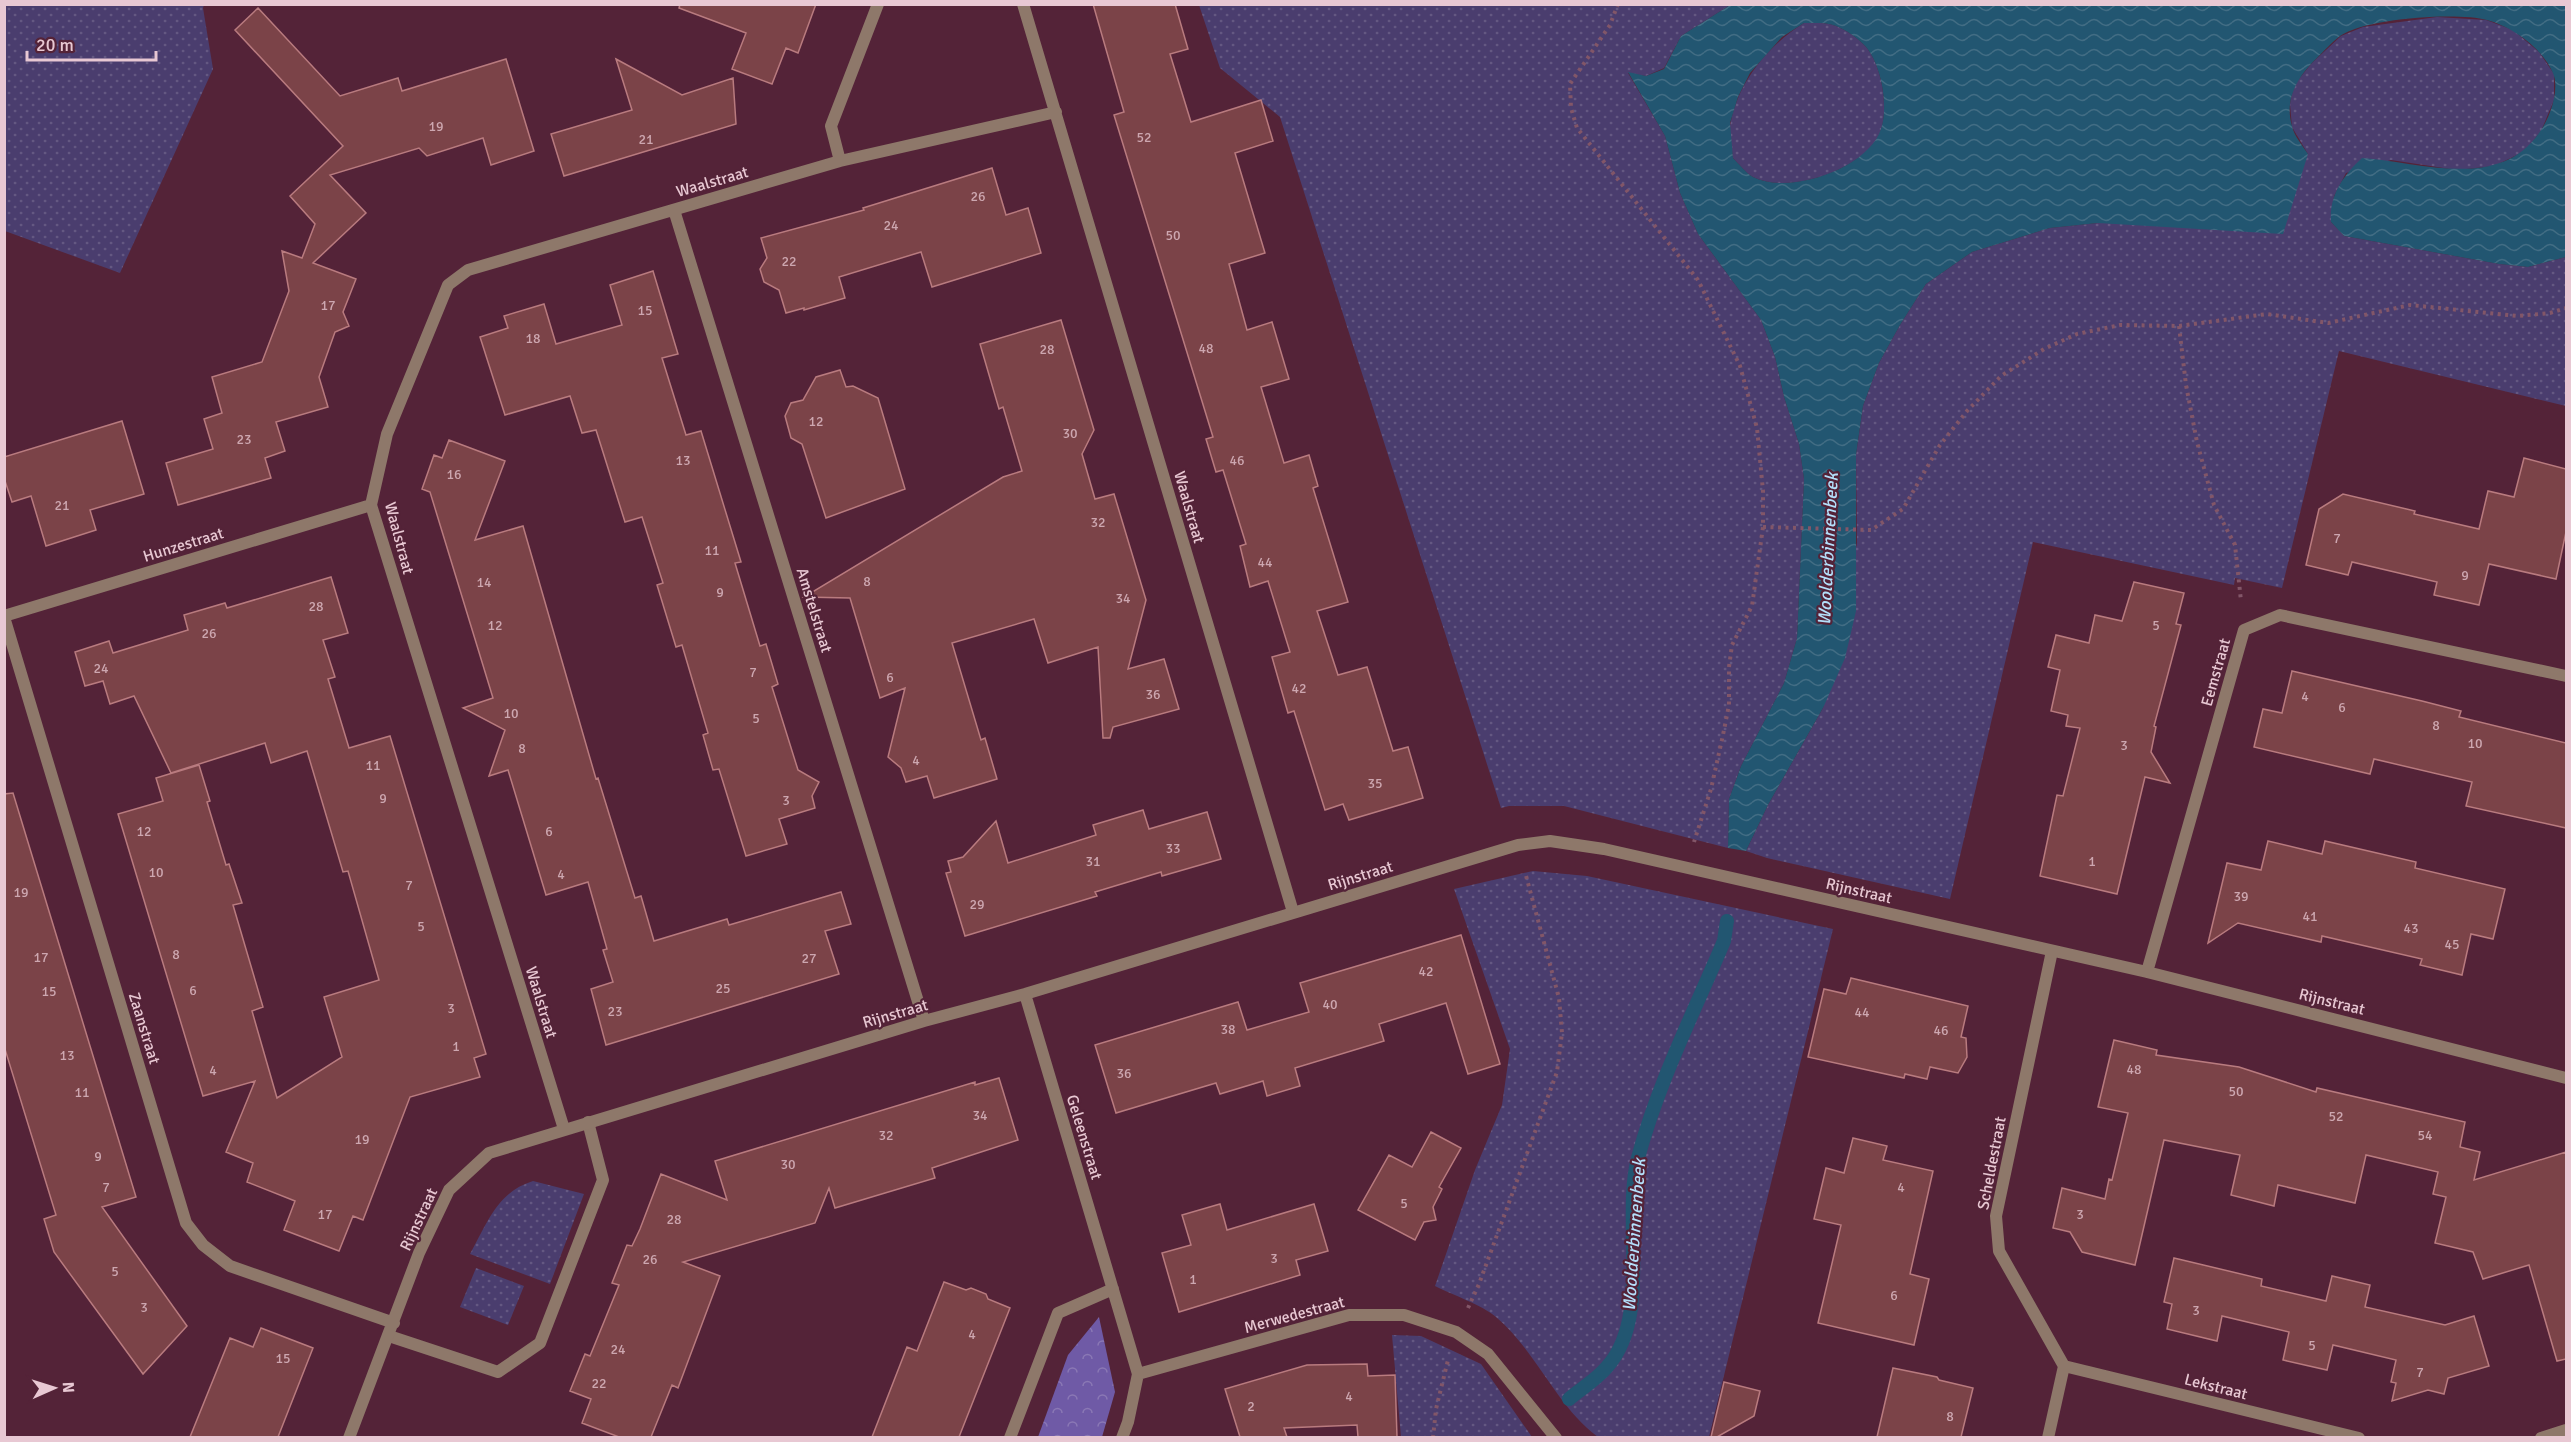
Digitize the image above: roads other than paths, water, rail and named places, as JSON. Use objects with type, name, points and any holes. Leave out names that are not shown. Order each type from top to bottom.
[{"type":"street","points":[[840,161],[831,126],[878,4]]},
{"type":"street","name":"Waalstraat","points":[[1023,4],[1293,912]]},
{"type":"street","name":"Waalstraat","points":[[564,1129],[371,505],[387,434],[448,285],[468,270],[840,161],[1056,112]]},
{"type":"street","name":"Amstelstraat","points":[[674,210],[924,1021]]},
{"type":"street","name":"Hunzestraat","points":[[4,617],[371,505]]},
{"type":"street","name":"Eemstraat","points":[[2147,972],[2244,630],[2280,615],[2566,676]]},
{"type":"street","name":"Zaanstraat","points":[[4,617],[186,1223],[203,1245],[230,1266],[394,1323]]},
{"type":"street","name":"Rijnstraat","points":[[349,1437],[419,1253],[449,1190],[489,1154],[564,1129],[924,1021],[1025,994],[1518,845],[1550,841],[1604,849],[2147,972],[2566,1078]]},
{"type":"street","name":"Scheldestraat","points":[[2052,951],[1996,1216],[1999,1251],[2064,1366]]},
{"type":"street","name":"Geleenstraat","points":[[1025,994],[1138,1374],[1128,1422],[1122,1437]]},
{"type":"street","points":[[389,1335],[498,1372],[540,1343],[603,1180],[588,1122]]},
{"type":"street","points":[[1010,1437],[1058,1313],[1113,1289]]},
{"type":"street","name":"Merwedestraat","points":[[1138,1374],[1349,1315],[1404,1315],[1456,1332],[1488,1354],[1556,1437]]},
{"type":"street","points":[[2048,1437],[2064,1366]]},
{"type":"street","name":"Lekstraat","points":[[2064,1366],[2359,1437]]},
{"type":"street","points":[[2541,1437],[2566,1430]]},
{"type":"water","points":[[1730,5],[2566,5],[2566,257],[2528,267],[2499,264],[2344,236],[2331,222],[2335,195],[2349,172],[2362,158],[2457,169],[2481,167],[2503,162],[2522,151],[2539,133],[2547,120],[2555,96],[2555,80],[2548,64],[2534,47],[2516,33],[2487,20],[2434,17],[2390,21],[2353,30],[2334,41],[2304,72],[2291,97],[2290,116],[2295,133],[2308,154],[2283,234],[2098,223],[2050,228],[1972,252],[1926,284],[1879,363],[1863,406],[1856,455],[1856,611],[1845,658],[1823,708],[1768,805],[1746,851],[1728,848],[1729,799],[1741,766],[1784,683],[1797,638],[1804,479],[1799,444],[1784,397],[1775,357],[1761,320],[1698,234],[1680,193],[1665,136],[1628,72],[1646,76],[1664,69],[1681,36]],"holes":[[[1804,23],[1825,23],[1836,26],[1852,35],[1866,47],[1872,55],[1883,89],[1882,124],[1879,134],[1870,147],[1841,168],[1804,181],[1768,182],[1750,175],[1733,158],[1730,123],[1738,97],[1750,73],[1782,37]]]},
{"type":"waterway","name":"Woolderbinnenbeek","points":[[1569,1399],[1607,1367],[1621,1346],[1629,1322],[1632,1295],[1634,1182],[1638,1158],[1666,1075],[1724,941],[1727,921]]}]
